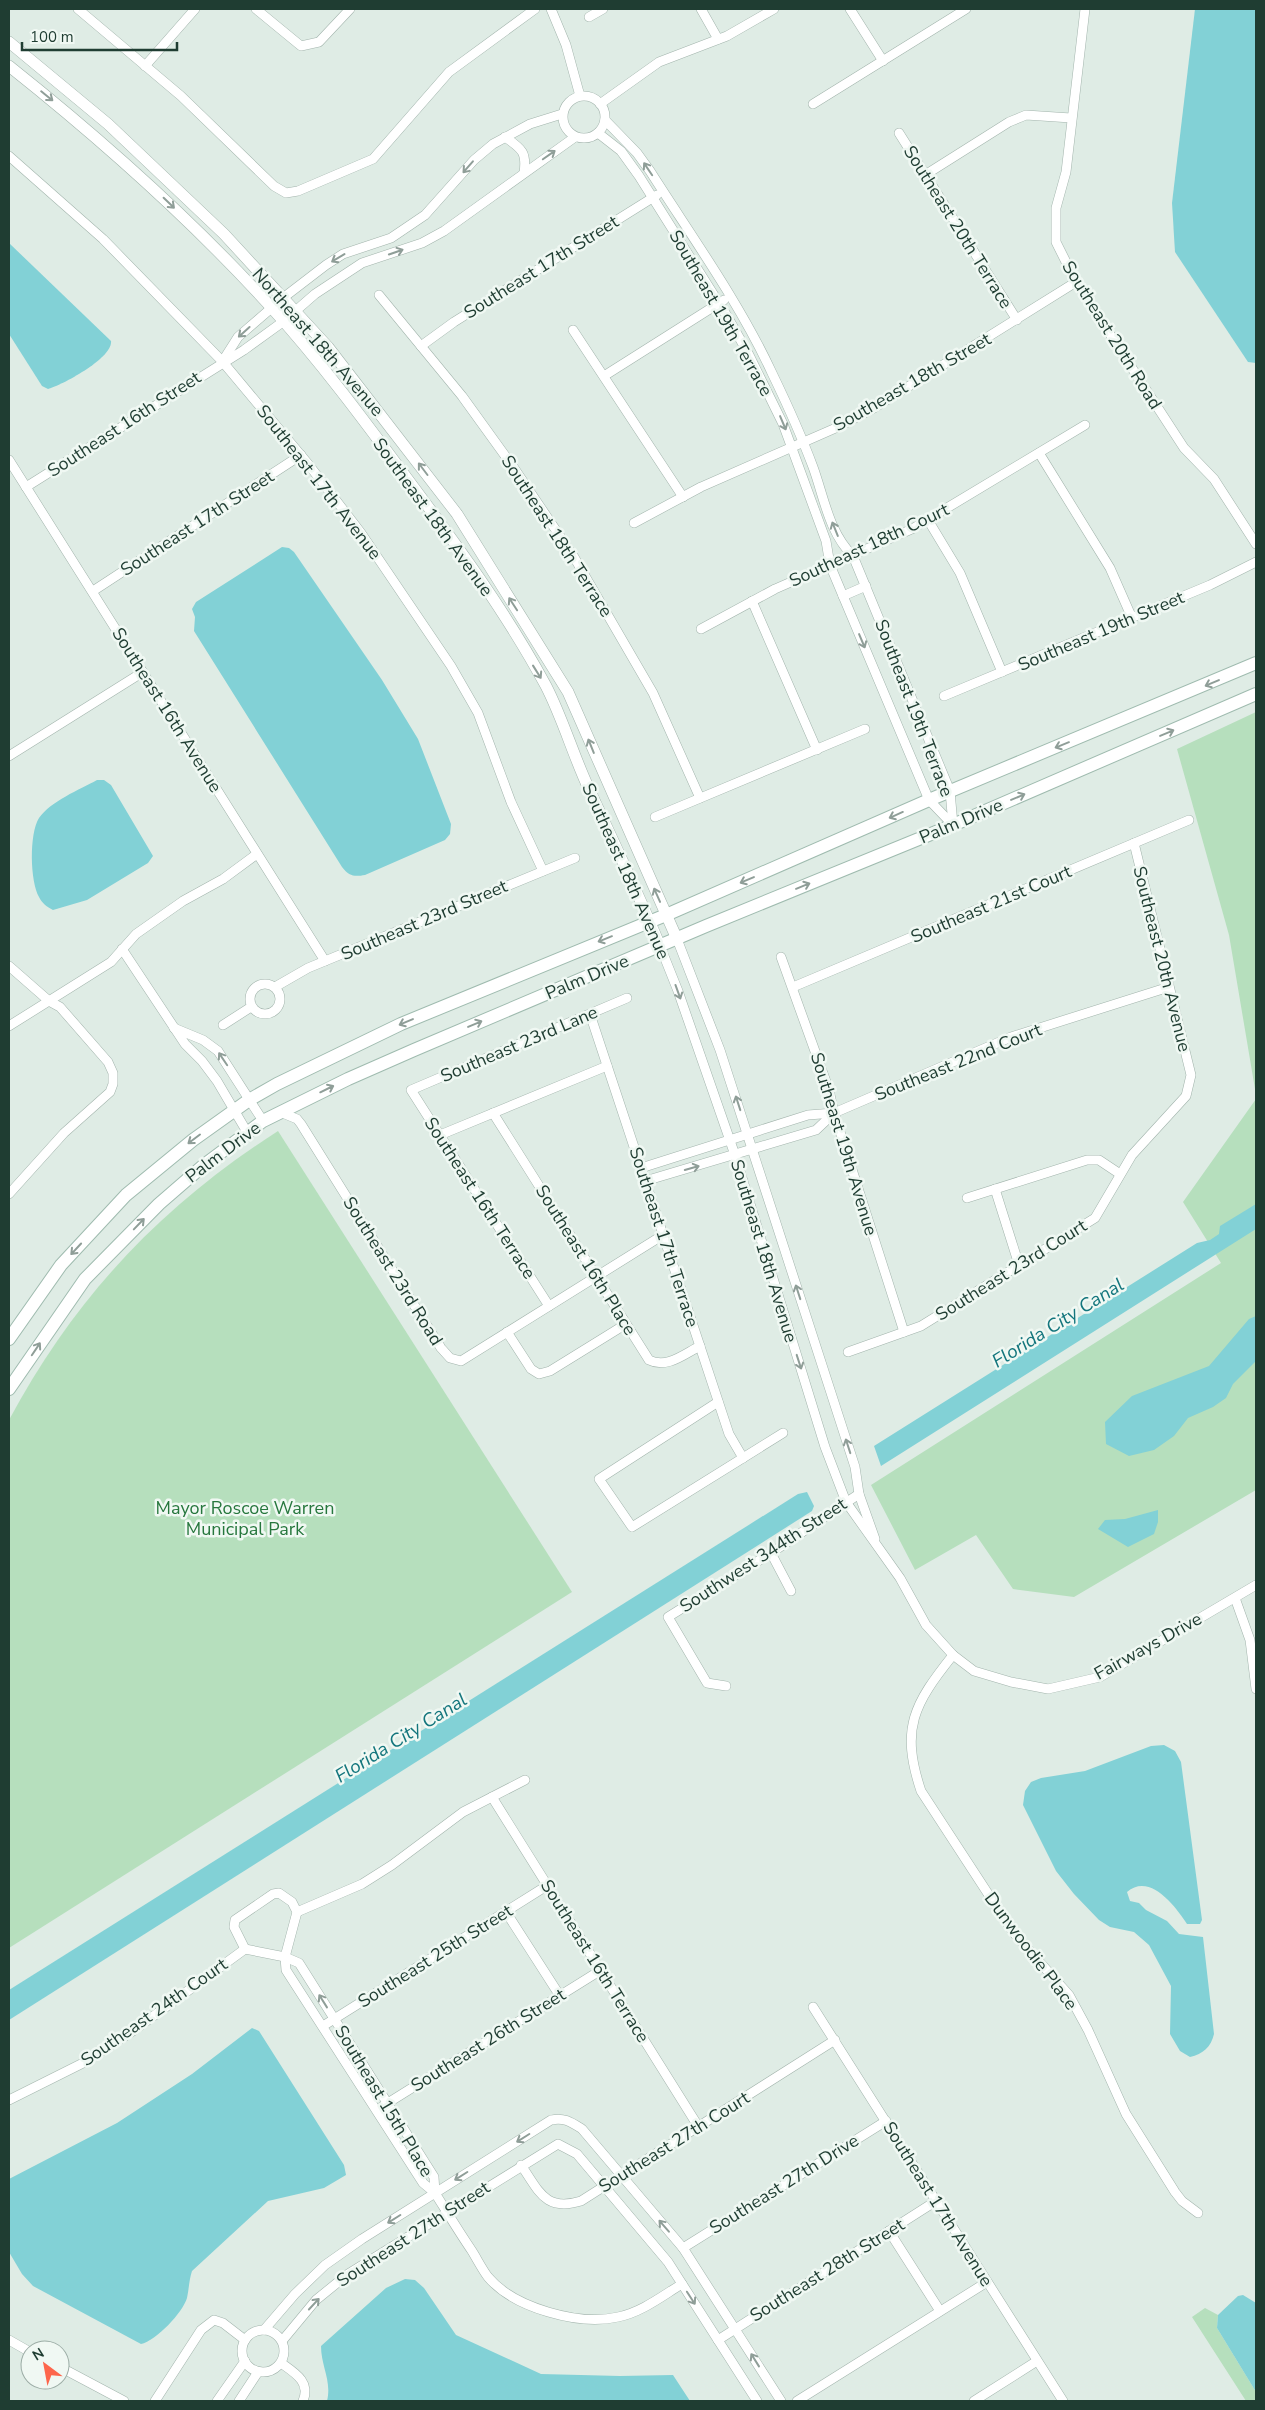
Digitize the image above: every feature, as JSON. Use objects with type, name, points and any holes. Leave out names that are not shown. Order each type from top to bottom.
[{"type":"main road","name":"Palm Drive","points":[[9,1340],[62,1265],[126,1195],[193,1140],[249,1100],[333,1055],[401,1024],[650,922],[929,800],[1256,663]]},
{"type":"main road","name":"Palm Drive","points":[[9,1389],[85,1279],[159,1204],[204,1165],[263,1121],[414,1050],[953,825],[1256,694]]},
{"type":"street","points":[[78,9],[188,102],[274,186],[286,193],[298,191],[373,158],[449,72],[536,9]]},
{"type":"street","points":[[145,66],[195,9]]},
{"type":"street","points":[[256,9],[301,46],[309,46],[326,37],[350,9]]},
{"type":"street","points":[[551,9],[566,44],[580,96]]},
{"type":"street","points":[[590,17],[603,9]]},
{"type":"street","points":[[701,9],[718,39]]},
{"type":"street","points":[[600,104],[659,62],[718,39],[774,9]]},
{"type":"street","points":[[850,9],[883,60]]},
{"type":"street","points":[[813,104],[966,9]]},
{"type":"street","name":"Southeast 20th Road","points":[[1085,9],[1066,172],[1056,208],[1056,242],[1076,282],[1184,448],[1214,479],[1256,544]]},
{"type":"street","name":"Northeast 18th Avenue","points":[[9,42],[108,124],[224,234],[328,347],[457,514],[554,668],[575,709],[678,939]]},
{"type":"street","name":"Northeast 18th Avenue","points":[[9,66],[139,174],[210,242],[272,307]]},
{"type":"street","points":[[580,96],[590,97],[600,104],[605,113],[605,120],[598,133],[585,139],[575,137],[566,129],[562,114],[570,101],[580,96]]},
{"type":"street","name":"Southeast 16th Street","points":[[222,362],[238,337],[283,298],[343,254],[391,238],[406,229],[425,215],[474,160],[505,137],[530,124],[562,114]]},
{"type":"street","points":[[925,175],[1009,122],[1026,115],[1071,118]]},
{"type":"street","name":"Southeast 19th Terrace","points":[[605,120],[637,153],[663,191],[729,296],[771,371],[803,442],[834,529],[841,544],[853,556],[950,792],[953,825]]},
{"type":"street","name":"Southeast 19th Terrace","points":[[598,133],[621,151],[652,197],[719,303],[766,388],[792,447],[826,541],[830,565],[929,800],[953,825]]},
{"type":"street","name":"Southeast 20th Terrace","points":[[899,133],[1017,320]]},
{"type":"street","points":[[505,137],[518,146],[524,154],[526,161],[524,173]]},
{"type":"street","name":"Southeast 16th Street","points":[[26,487],[222,362],[244,350],[284,321],[315,294],[362,263],[422,243],[444,231],[575,137]]},
{"type":"street","name":"Southeast 17th Avenue","points":[[9,156],[103,238],[222,362],[301,455],[361,533],[451,666],[478,713],[510,802],[543,871]]},
{"type":"street","name":"Southeast 17th Street","points":[[422,346],[454,322],[663,191]]},
{"type":"street","name":"Southeast 18th Street","points":[[634,523],[683,497],[838,427],[889,400],[1076,282]]},
{"type":"street","name":"Southeast 18th Terrace","points":[[379,295],[422,346],[508,460],[574,557],[653,694],[700,798]]},
{"type":"street","points":[[604,376],[729,296]]},
{"type":"street","name":"Southeast 18th Avenue","points":[[272,307],[326,370],[469,561],[545,686],[569,735],[587,786],[660,946],[729,1140],[825,1447],[846,1502]]},
{"type":"street","points":[[573,330],[683,497]]},
{"type":"street","name":"Southeast 18th Court","points":[[701,629],[752,601],[928,520],[1085,425]]},
{"type":"street","points":[[1039,453],[1110,568],[1132,618]]},
{"type":"street","name":"Southeast 17th Street","points":[[93,591],[301,455]]},
{"type":"street","name":"Southeast 16th Avenue","points":[[9,460],[325,961]]},
{"type":"street","points":[[928,520],[960,573],[1002,672]]},
{"type":"street","name":"Southeast 19th Street","points":[[944,696],[1210,585],[1256,562]]},
{"type":"street","points":[[843,596],[866,586]]},
{"type":"street","points":[[752,601],[817,750]]},
{"type":"street","points":[[9,756],[143,672]]},
{"type":"street","points":[[655,817],[865,729]]},
{"type":"street","name":"Southeast 21st Court","points":[[793,987],[1189,820]]},
{"type":"street","name":"Southeast 20th Avenue","points":[[1134,843],[1191,1075]]},
{"type":"street","points":[[9,1026],[111,962],[136,934],[191,896],[223,879],[257,854]]},
{"type":"street","name":"Southeast 23rd Street","points":[[275,987],[285,980],[325,961],[575,858]]},
{"type":"street","name":"Southeast 18th Avenue","points":[[678,939],[720,1050],[748,1134],[855,1467],[859,1494]]},
{"type":"street","points":[[122,950],[173,1028],[185,1044],[202,1060],[247,1132]]},
{"type":"street","name":"Southeast 19th Avenue","points":[[781,958],[829,1090],[834,1113],[904,1332]]},
{"type":"street","points":[[9,966],[48,1001],[60,1007],[108,1062],[113,1073],[113,1084],[110,1092],[64,1133],[9,1194]]},
{"type":"street","points":[[266,984],[275,987],[280,996],[280,1002],[275,1011],[270,1014],[259,1014],[251,1007],[249,998],[257,986],[266,984]]},
{"type":"street","name":"Southeast 22nd Court","points":[[641,1168],[808,1115],[834,1113],[1011,1037],[1169,987]]},
{"type":"street","name":"Southeast 23rd Lane","points":[[411,1090],[627,998]]},
{"type":"street","points":[[223,1025],[251,1007]]},
{"type":"street","name":"Southeast 17th Terrace","points":[[590,1014],[729,1434],[743,1458]]},
{"type":"street","points":[[173,1028],[202,1040],[218,1051],[263,1121]]},
{"type":"street","points":[[440,1135],[607,1066]]},
{"type":"street","name":"Southeast 23rd Court","points":[[848,1352],[921,1326],[1094,1218],[1132,1154],[1186,1096],[1191,1075]]},
{"type":"street","name":"Southeast 16th Terrace","points":[[411,1090],[549,1306]]},
{"type":"street","points":[[301,1102],[301,1124]]},
{"type":"street","name":"Southeast 23rd Road","points":[[280,1112],[297,1119],[301,1124],[436,1340],[450,1358],[461,1361],[663,1235]]},
{"type":"street","name":"Southeast 16th Place","points":[[493,1113],[649,1360],[658,1364],[666,1364],[700,1346]]},
{"type":"street","name":"Southeast 22nd Court","points":[[645,1181],[816,1130],[834,1113]]},
{"type":"street","points":[[966,1198],[1087,1160],[1099,1160],[1120,1174]]},
{"type":"street","points":[[995,1189],[1019,1264]]},
{"type":"street","points":[[507,1332],[531,1369],[539,1374],[550,1372],[626,1324]]},
{"type":"street","points":[[718,1402],[600,1479],[632,1527],[783,1433]]},
{"type":"street","name":"Southwest 344th Street","points":[[726,1686],[707,1683],[668,1617],[771,1553],[859,1494]]},
{"type":"street","name":"Fairways Drive","points":[[859,1494],[878,1548]]},
{"type":"street","name":"Fairways Drive","points":[[846,1502],[900,1578],[926,1625],[953,1655],[974,1670],[1011,1682],[1048,1689],[1100,1676],[1256,1585]]},
{"type":"street","points":[[771,1553],[791,1591]]},
{"type":"street","points":[[1234,1598],[1250,1640],[1256,1688]]},
{"type":"street","name":"Dunwoodie Place","points":[[953,1655],[930,1683],[918,1704],[911,1726],[915,1774],[921,1791],[1013,1932],[1069,1995],[1088,2030],[1126,2114],[1175,2192],[1182,2201],[1198,2213]]},
{"type":"street","points":[[285,1957],[298,1912],[362,1884],[392,1865],[463,1812],[525,1780]]},
{"type":"street","name":"Southeast 16th Terrace","points":[[492,1797],[698,2126]]},
{"type":"street","name":"Southeast 25th Street","points":[[323,2026],[548,1885]]},
{"type":"street","name":"Southeast 24th Court","points":[[245,1949],[234,1927],[235,1920],[240,1915],[272,1894],[278,1893],[292,1902],[298,1912]]},
{"type":"street","points":[[506,1912],[560,1996]]},
{"type":"street","name":"Southeast 24th Court","points":[[9,2100],[83,2063],[133,2031],[245,1949],[285,1957]]},
{"type":"street","name":"Southeast 15th Place","points":[[285,1957],[299,1963],[434,2177],[435,2193],[423,2183],[286,1970],[285,1957]]},
{"type":"street","name":"Southeast 26th Street","points":[[376,2110],[601,1970]]},
{"type":"street","name":"Southeast 17th Avenue","points":[[814,2007],[1063,2401]]},
{"type":"street","name":"Southeast 27th Court","points":[[522,2165],[545,2198],[555,2205],[566,2205],[581,2201],[835,2040]]},
{"type":"street","name":"Southeast 27th Street","points":[[264,2330],[295,2294],[325,2265],[362,2239],[551,2120],[560,2118],[570,2121],[582,2129],[621,2175]]},
{"type":"street","name":"Southeast 27th Drive","points":[[683,2248],[886,2121]]},
{"type":"street","name":"Southeast 27th Street","points":[[282,2341],[316,2300],[348,2274],[446,2211],[558,2144],[577,2154],[604,2186]]},
{"type":"street","points":[[621,2175],[683,2248],[781,2401]]},
{"type":"street","points":[[604,2186],[668,2262],[757,2401]]},
{"type":"street","points":[[435,2193],[488,2278],[522,2301],[538,2309],[573,2318],[618,2318],[641,2310],[682,2284]]},
{"type":"street","name":"Southeast 28th Street","points":[[718,2340],[936,2201]]},
{"type":"street","points":[[889,2231],[940,2311]]},
{"type":"street","points":[[797,2401],[987,2282]]},
{"type":"street","points":[[155,2401],[208,2322],[214,2320],[223,2323],[245,2340]]},
{"type":"street","points":[[264,2330],[274,2333],[282,2341],[284,2352],[281,2363],[271,2371],[258,2372],[253,2370],[244,2361],[242,2350],[245,2340],[250,2334],[264,2330]]},
{"type":"street","points":[[9,2340],[20,2346]]},
{"type":"street","points":[[217,2401],[244,2361]]},
{"type":"street","points":[[974,2401],[1037,2361]]},
{"type":"street","points":[[281,2363],[301,2378],[306,2389],[303,2401]]},
{"type":"street","points":[[239,2401],[258,2372]]},
{"type":"street","points":[[70,2373],[124,2401]]},
{"type":"street","points":[[231,2381],[245,2392]]},
{"type":"green space","points":[[1256,712],[1256,1095],[1229,935],[1177,749]]},
{"type":"green space","points":[[1256,1099],[1256,1490],[1074,1597],[1013,1589],[976,1535],[915,1570],[871,1485],[1221,1263],[1183,1202]]},
{"type":"green space","name":"Mayor Roscoe Warren Municipal Park","points":[[278,1131],[572,1592],[9,1948],[9,1420],[62,1334],[124,1258],[158,1223],[195,1191],[235,1160]]},
{"type":"green space","points":[[1205,2308],[1218,2315],[1217,2328],[1256,2392],[1256,2401],[1246,2401],[1192,2317]]},
{"type":"water","points":[[1195,9],[1256,9],[1256,363],[1248,362],[1175,252],[1172,203]]},
{"type":"water","points":[[9,243],[111,341],[109,348],[96,363],[75,377],[48,389],[42,386],[9,334]]},
{"type":"water","points":[[282,547],[289,548],[294,552],[382,680],[418,739],[451,824],[450,834],[445,840],[365,875],[352,875],[342,867],[194,631],[195,617],[192,609],[196,602]]},
{"type":"water","points":[[97,780],[104,780],[111,785],[153,856],[148,863],[87,900],[53,910],[40,899],[34,880],[32,846],[36,825],[39,818],[51,806]]},
{"type":"water","name":"Florida City Canal","points":[[1256,1204],[1256,1229],[881,1466],[874,1446],[1197,1243],[1210,1240],[1219,1234],[1220,1226]]},
{"type":"water","points":[[1256,1316],[1256,1361],[1233,1384],[1226,1398],[1213,1407],[1188,1418],[1174,1436],[1154,1450],[1129,1456],[1106,1444],[1105,1422],[1132,1396],[1209,1366],[1249,1319]]},
{"type":"water","name":"Florida City Canal","points":[[807,1492],[814,1506],[812,1511],[9,2020],[9,1990],[798,1494]]},
{"type":"water","points":[[1158,1510],[1158,1522],[1154,1534],[1128,1547],[1098,1529],[1105,1520],[1125,1519]]},
{"type":"water","points":[[1164,1745],[1175,1751],[1181,1762],[1202,1920],[1200,1924],[1187,1924],[1162,1894],[1145,1886],[1136,1887],[1127,1892],[1130,1901],[1139,1903],[1146,1910],[1167,1921],[1179,1934],[1203,1937],[1214,2034],[1211,2043],[1206,2049],[1190,2057],[1180,2051],[1170,2034],[1171,1986],[1149,1945],[1134,1932],[1110,1927],[1099,1920],[1074,1894],[1056,1871],[1023,1805],[1025,1791],[1031,1782],[1041,1778],[1085,1771],[1151,1746]]},
{"type":"water","points":[[252,2028],[259,2031],[344,2165],[346,2175],[324,2188],[268,2201],[192,2271],[187,2298],[180,2311],[161,2332],[147,2342],[141,2344],[33,2286],[22,2274],[9,2252],[9,2179],[117,2123],[192,2074]]},
{"type":"water","points":[[405,2279],[415,2280],[424,2288],[456,2335],[541,2374],[673,2375],[690,2401],[327,2401],[328,2387],[321,2346],[386,2288]]},
{"type":"water","points":[[1243,2295],[1256,2303],[1256,2392],[1217,2328],[1218,2315],[1238,2296]]}]
